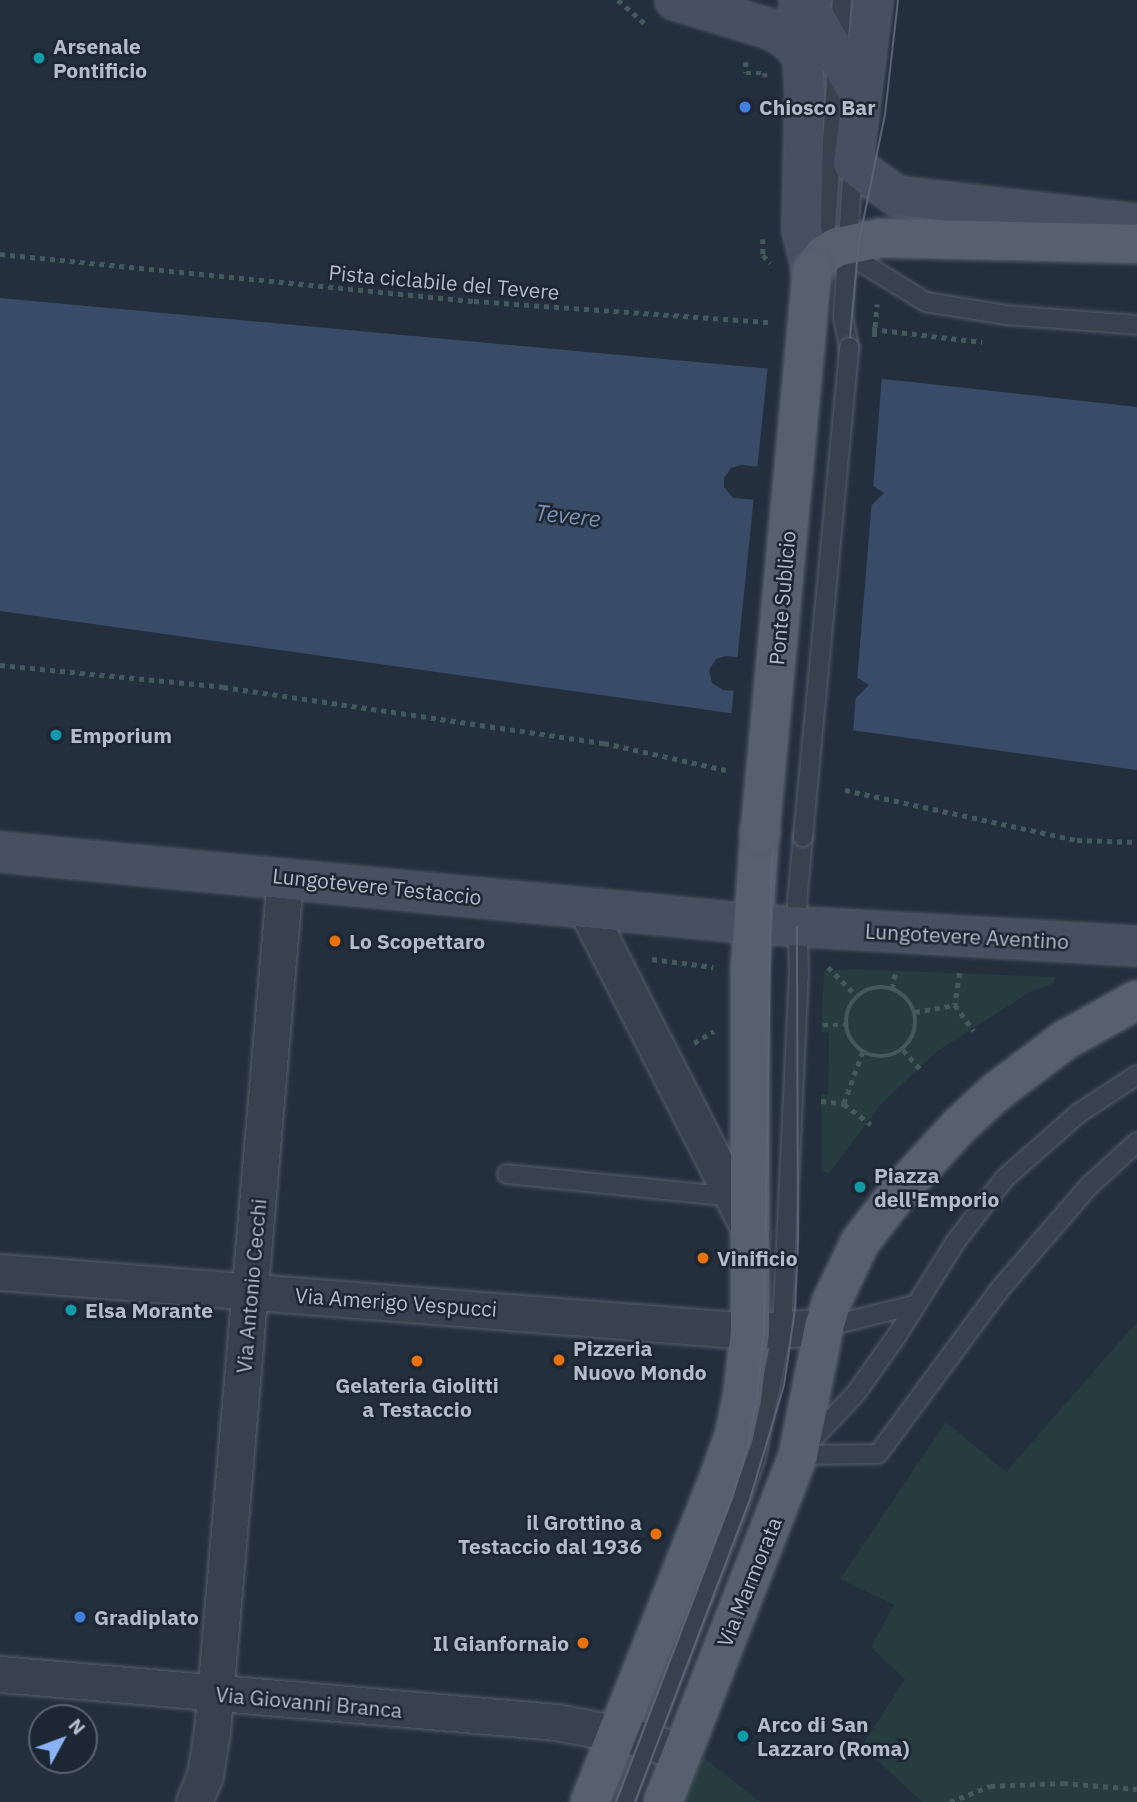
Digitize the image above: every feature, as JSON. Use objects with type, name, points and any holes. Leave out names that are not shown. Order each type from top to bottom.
[{"type":"main road","points":[[799,0],[821,57]]},
{"type":"main road","points":[[805,0],[821,57],[826,250],[902,237],[1137,244]]},
{"type":"main road","points":[[873,0],[853,163],[897,196],[1137,225]]},
{"type":"main road","points":[[663,13],[722,14],[777,32],[821,57],[860,96]]},
{"type":"main road","name":"Ponte Sublicio","points":[[754,908],[760,832],[826,250]]},
{"type":"main road","name":"Lungotevere Testaccio","points":[[0,852],[585,906],[754,908]]},
{"type":"main road","points":[[766,1331],[752,1235],[754,908],[797,927]]},
{"type":"main road","name":"Lungotevere Aventino","points":[[797,927],[1137,946]]},
{"type":"main road","points":[[824,1327],[832,1301],[860,1242],[898,1193],[960,1125],[1040,1057],[1137,1000]]},
{"type":"main road","name":"Via Marmorata","points":[[590,1802],[650,1742],[798,1455],[824,1327]]},
{"type":"main road","name":"Via Marmorata","points":[[663,1802],[650,1742],[720,1475],[734,1436],[754,1404],[766,1331]]},
{"type":"street","name":"Via Antonio Cecchi","points":[[194,1802],[209,1753],[285,877]]},
{"type":"street","points":[[585,906],[752,1235]]},
{"type":"street","name":"Via Amerigo Vespucci","points":[[0,1272],[766,1331]]},
{"type":"street","points":[[766,1331],[824,1327]]},
{"type":"street","name":"Via Giovanni Branca","points":[[0,1674],[556,1722],[650,1742]]},
{"type":"lane","points":[[821,57],[842,0]]},
{"type":"lane","points":[[766,1331],[799,975],[797,927],[803,837],[849,347],[826,250],[853,163]]},
{"type":"lane","points":[[826,250],[926,302],[1005,315],[1137,325]]},
{"type":"lane","points":[[798,1455],[850,1400],[896,1337],[956,1241],[1006,1178],[1079,1113],[1137,1075]]},
{"type":"lane","points":[[798,1455],[878,1454],[1000,1289],[1089,1186],[1137,1142]]},
{"type":"lane","points":[[507,1174],[732,1197]]},
{"type":"lane","points":[[824,1327],[914,1305]]},
{"type":"lane","name":"Via Marmorata","points":[[625,1802],[650,1742]]},
{"type":"path","points":[[618,0],[632,15],[663,13]]},
{"type":"path","points":[[747,52],[746,73],[765,73],[765,86]]},
{"type":"path","points":[[763,230],[763,255],[826,250]]},
{"type":"path","name":"Pista ciclabile del Tevere","points":[[0,254],[474,301],[772,322]]},
{"type":"path","points":[[845,328],[886,330]]},
{"type":"path","points":[[0,665],[222,687],[604,743],[726,770]]},
{"type":"path","points":[[845,790],[1077,841],[1137,842]]},
{"type":"path","points":[[620,975],[654,958],[717,968]]},
{"type":"path","points":[[825,964],[857,996]]},
{"type":"path","points":[[892,989],[897,965]]},
{"type":"path","points":[[960,969],[955,1005],[974,1031]]},
{"type":"path","points":[[868,989],[892,989],[902,994],[915,1012],[915,1033],[903,1050],[883,1057],[863,1052],[849,1036],[846,1025],[849,1009],[857,996],[868,989]]},
{"type":"path","points":[[915,1012],[955,1005]]},
{"type":"path","points":[[663,1061],[714,1031],[715,1018]]},
{"type":"path","points":[[817,1026],[846,1025]]},
{"type":"path","points":[[903,1050],[922,1070]]},
{"type":"path","points":[[844,1104],[863,1052]]},
{"type":"path","points":[[816,1101],[844,1104],[871,1124]]},
{"type":"path","points":[[950,1802],[990,1786],[1063,1783],[1137,1789]]},
{"type":"green space","points":[[852,969],[1054,977],[1054,983],[1030,992],[936,1052],[882,1103],[829,1173],[822,1171],[821,1094],[828,1094],[829,1033],[821,1032],[824,971]]},
{"type":"green space","points":[[1137,1322],[1137,1802],[922,1802],[862,1746],[905,1679],[871,1647],[894,1605],[840,1579],[946,1422],[1006,1472]]},
{"type":"green space","points":[[703,1757],[760,1802],[686,1802]]},
{"type":"water","name":"Tevere","points":[[0,298],[903,381],[1137,407],[1137,770],[0,611]],"holes":[[[741,465],[858,476],[884,493],[868,509],[733,498],[724,487],[724,478],[731,468]],[[726,656],[843,669],[869,685],[853,701],[723,690],[712,683],[709,670],[716,659]]]},
{"type":"pier","points":[[768,365],[882,375],[873,490],[857,480],[757,470]]},
{"type":"pier","points":[[754,496],[866,505],[872,500],[857,681],[842,672],[737,661]]},
{"type":"pier","points":[[734,688],[852,697],[856,693],[853,734],[731,717]]},
{"type":"tram line","points":[[849,347],[859,241],[885,114],[898,0]]},
{"type":"tram line","points":[[616,1802],[732,1499],[748,1445],[757,1394],[764,1331],[771,874],[791,602],[824,255]]},
{"type":"tram line","points":[[635,1802],[750,1499],[784,1385],[795,1309],[798,1241],[797,927]]},
{"type":"place","name":"Arsenale Pontificio","points":[[39,58]]},
{"type":"place","name":"Chiosco Bar","points":[[745,107]]},
{"type":"place","name":"Emporium","points":[[56,735]]},
{"type":"place","name":"Lo Scopettaro","points":[[335,941]]},
{"type":"place","name":"Piazza dell'Emporio","points":[[860,1187]]},
{"type":"place","name":"Vinificio","points":[[703,1258]]},
{"type":"place","name":"Elsa Morante","points":[[71,1310]]},
{"type":"place","name":"Pizzeria Nuovo Mondo","points":[[559,1360]]},
{"type":"place","name":"Gelateria Giolitti a Testaccio","points":[[417,1361]]},
{"type":"place","name":"il Grottino a Testaccio dal 1936","points":[[656,1534]]},
{"type":"place","name":"Gradiplato","points":[[80,1617]]},
{"type":"place","name":"Il Gianfornaio","points":[[583,1643]]},
{"type":"place","name":"Arco di San Lazzaro (Roma)","points":[[743,1736]]}]
